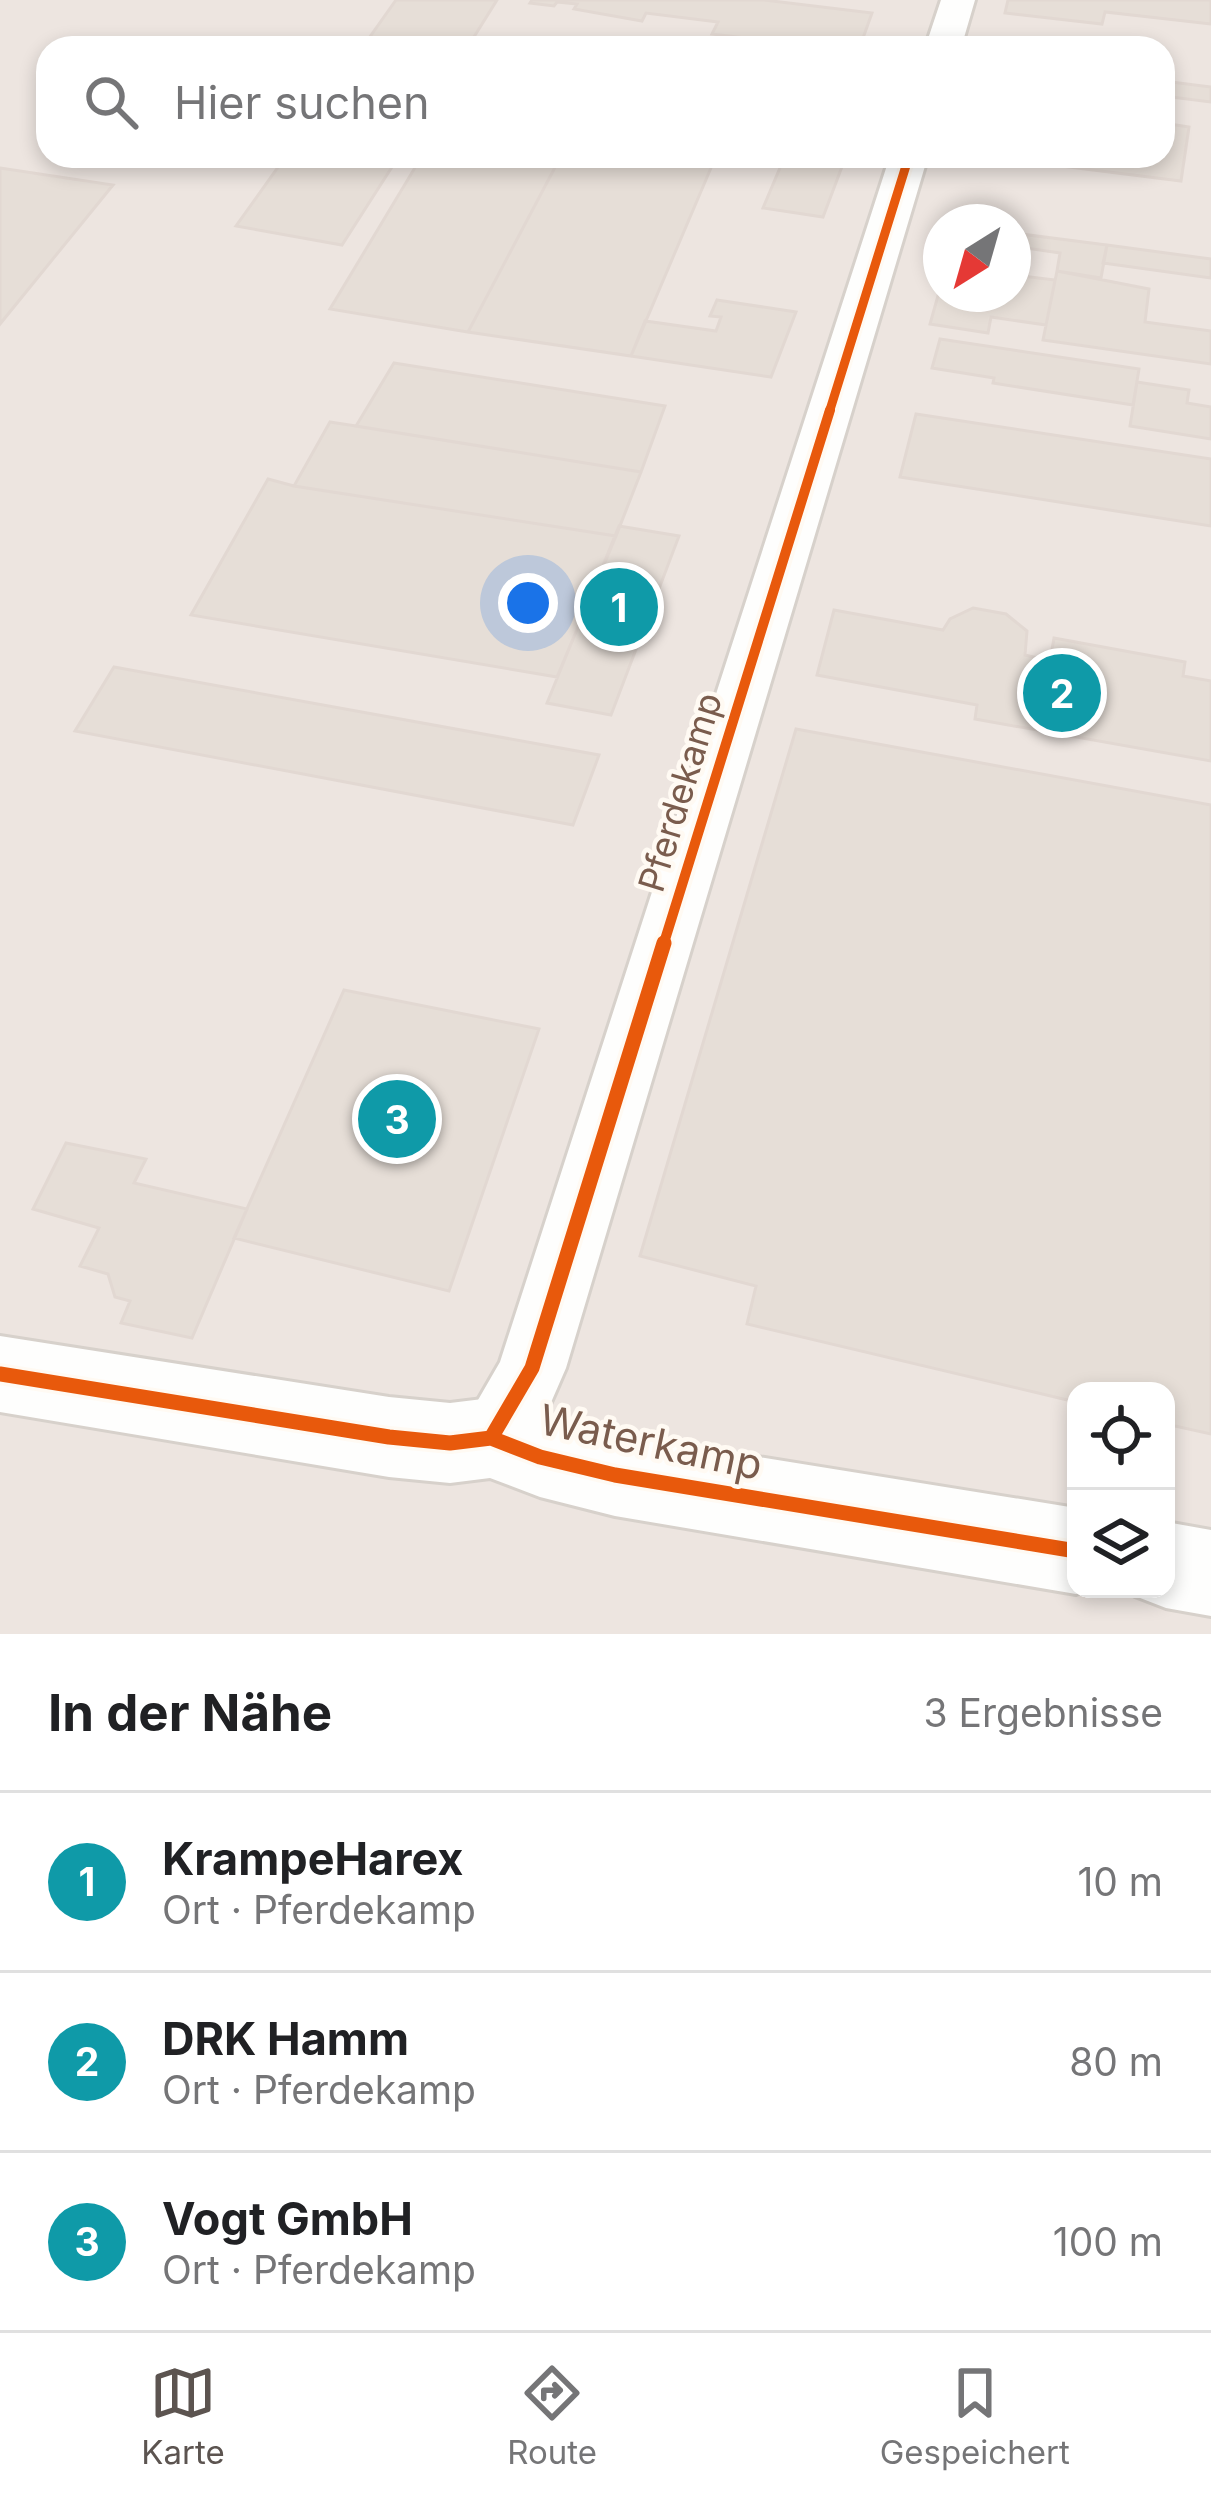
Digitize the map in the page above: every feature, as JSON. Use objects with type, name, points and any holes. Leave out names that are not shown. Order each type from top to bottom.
[{"type":"street","points":[[947,36],[958,0]]},
{"type":"street","name":"Pferdekamp","points":[[490,1438],[514,1407],[532,1368],[905,168]]},
{"type":"street","name":"Waterkamp","points":[[0,1373],[389,1437],[450,1443],[490,1438],[540,1457],[615,1475],[1067,1550]]},
{"type":"street","points":[[1175,1567],[1211,1573]]},
{"type":"shaded area","points":[[0,0],[1211,0],[1211,1634],[0,1634]]},
{"type":"building","points":[[396,0],[497,0],[474,36],[370,36]]},
{"type":"building","points":[[764,0],[872,13],[864,36],[729,36],[712,34],[718,22],[646,13],[642,21],[574,9],[577,4],[530,3]]},
{"type":"building","points":[[1008,0],[1211,0],[1211,24],[1105,12],[1102,24],[1005,13]]},
{"type":"building","points":[[1175,82],[1211,87],[1211,102],[1175,98]]},
{"type":"building","points":[[1175,125],[1189,127],[1181,181],[1077,168],[1175,168]]},
{"type":"building","points":[[0,168],[113,185],[0,324]]},
{"type":"building","points":[[277,168],[391,168],[342,245],[236,226]]},
{"type":"building","points":[[415,168],[555,168],[468,332],[330,309]]},
{"type":"building","points":[[555,168],[711,168],[631,356],[468,332]]},
{"type":"building","points":[[780,168],[841,168],[823,217],[763,208]]},
{"type":"building","points":[[1031,235],[1107,245],[1101,278],[1057,271],[1060,253],[1031,249]]},
{"type":"building","points":[[1107,245],[1211,259],[1211,278],[1103,263]]},
{"type":"building","points":[[1057,271],[1149,289],[1145,322],[1211,331],[1211,364],[1043,340]]},
{"type":"building","points":[[1031,277],[1055,280],[1046,325],[991,317],[988,333],[930,324],[933,312],[1031,312]]},
{"type":"building","points":[[717,300],[796,312],[771,377],[631,356],[645,321],[716,331],[721,317],[710,316]]},
{"type":"building","points":[[940,339],[1139,369],[1133,405],[993,383],[994,378],[932,368]]},
{"type":"building","points":[[394,363],[665,406],[641,472],[356,426]]},
{"type":"building","points":[[1137,382],[1189,390],[1187,403],[1211,407],[1211,439],[1130,426]]},
{"type":"building","points":[[916,414],[1211,459],[1211,526],[900,477]]},
{"type":"building","points":[[330,422],[641,472],[616,536],[294,486]]},
{"type":"building","points":[[268,479],[616,536],[557,677],[191,615]]},
{"type":"building","points":[[619,526],[679,536],[611,715],[547,703]]},
{"type":"building","points":[[973,608],[1006,614],[1027,631],[1025,655],[1050,661],[1054,638],[1185,662],[1183,676],[1211,681],[1211,761],[975,719],[977,705],[817,675],[834,610],[943,630],[950,619]]},
{"type":"building","points":[[114,667],[599,755],[573,825],[75,731]]},
{"type":"building","points":[[796,729],[1211,805],[1211,1434],[1175,1426],[1175,1382],[1067,1382],[1067,1400],[747,1324],[756,1286],[640,1256]]},
{"type":"building","points":[[344,990],[539,1029],[449,1291],[234,1238]]},
{"type":"building","points":[[66,1143],[146,1159],[134,1183],[247,1209],[192,1338],[121,1323],[130,1301],[115,1297],[108,1274],[80,1266],[99,1228],[33,1209]]},
{"type":"cycle path","points":[[491,1438],[532,1368],[905,168]]},
{"type":"cycle path","points":[[0,1374],[389,1437],[450,1443],[491,1438],[540,1457],[615,1475],[1067,1550]]},
{"type":"place","name":"KrampeHarex","points":[[619,607]]},
{"type":"place","name":"DRK Hamm","points":[[1062,693]]},
{"type":"place","name":"Vogt GmbH","points":[[397,1119]]}]
